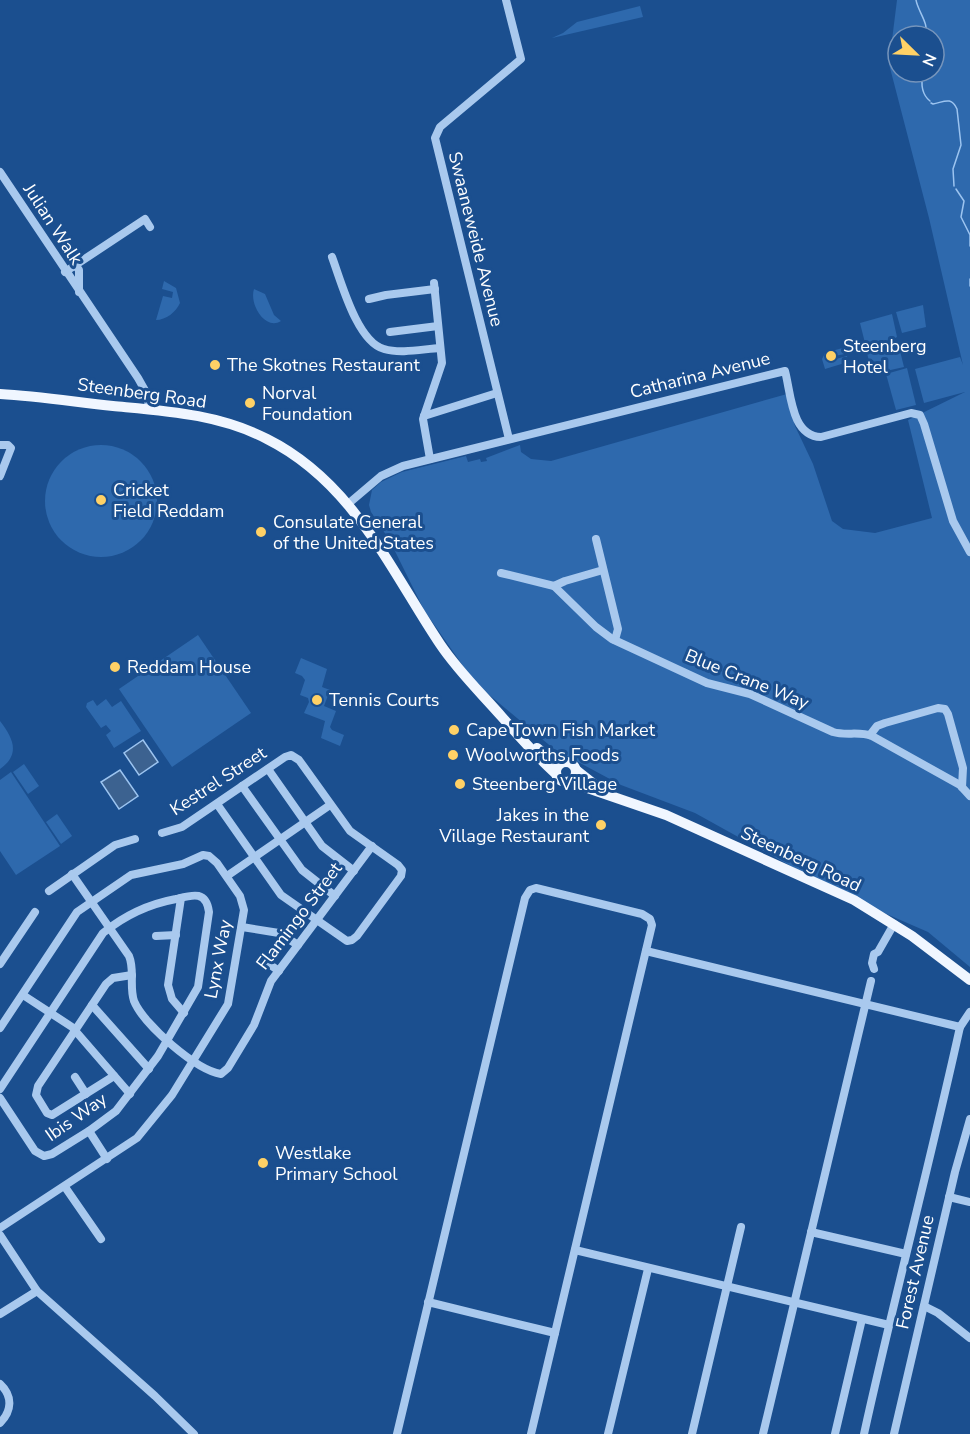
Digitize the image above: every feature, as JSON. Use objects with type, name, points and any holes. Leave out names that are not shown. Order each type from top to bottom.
[{"type":"main road","name":"Steenberg Road","points":[[0,394],[149,408],[212,419],[266,438],[291,453],[316,472],[348,504],[373,535],[442,647],[473,686],[546,766],[555,772]]},
{"type":"main road","name":"Steenberg Road","points":[[503,718],[542,752],[562,762]]},
{"type":"main road","points":[[562,762],[571,763],[576,770],[576,775],[570,782],[560,781],[555,772],[557,766],[562,762]]},
{"type":"main road","name":"Steenberg Road","points":[[576,770],[605,793]]},
{"type":"main road","name":"Steenberg Road","points":[[570,782],[666,815],[854,900],[894,924],[970,980]]},
{"type":"street","name":"Swaaneweide Avenue","points":[[506,0],[521,59],[440,127],[435,138],[509,440]]},
{"type":"street","name":"Julian Walk","points":[[0,172],[138,378],[147,394],[149,408]]},
{"type":"street","points":[[65,272],[145,219],[150,227]]},
{"type":"street","points":[[332,257],[360,326],[372,344],[387,350],[441,348]]},
{"type":"street","name":"Julian Walk","points":[[76,266],[79,270],[79,293]]},
{"type":"street","points":[[369,299],[435,286],[441,368],[423,424],[430,459]]},
{"type":"street","points":[[390,332],[438,326]]},
{"type":"street","name":"Catharina Avenue","points":[[348,504],[388,472],[430,459],[784,371],[799,424],[805,432],[812,436],[821,437],[910,413],[920,415],[953,521],[970,552]]},
{"type":"street","points":[[424,416],[498,393]]},
{"type":"street","points":[[0,445],[8,445],[11,448],[0,476]]},
{"type":"street","points":[[596,539],[618,629],[615,640]]},
{"type":"street","points":[[501,573],[554,586],[603,570]]},
{"type":"street","name":"Blue Crane Way","points":[[554,586],[596,627],[615,640],[707,683],[750,694],[833,732],[842,734],[859,732],[870,735],[962,787],[970,796]]},
{"type":"street","points":[[870,735],[878,726],[885,723],[938,708],[945,709],[963,768],[962,787]]},
{"type":"street","name":"Kestrel Street","points":[[162,833],[183,827],[291,755],[299,760],[330,805]]},
{"type":"street","points":[[268,769],[327,851],[354,871]]},
{"type":"street","points":[[242,786],[305,874],[335,896]]},
{"type":"street","points":[[216,804],[254,857],[281,895],[343,939],[352,940],[401,876],[402,870],[350,831],[330,805],[306,823],[254,857],[227,876]]},
{"type":"street","points":[[49,891],[115,845],[135,839]]},
{"type":"street","name":"Flamingo Street","points":[[195,1060],[218,1074],[225,1073],[259,1016],[265,992],[372,846]]},
{"type":"street","name":"Lynx Way","points":[[0,1028],[73,917],[92,901],[131,875],[183,864],[203,855],[214,859],[243,901],[242,927],[228,1004],[172,1095],[141,1133],[107,1159],[0,1228]]},
{"type":"street","points":[[72,874],[129,956],[133,995],[137,1007],[167,1042],[195,1060]]},
{"type":"street","points":[[397,1434],[527,893],[533,889],[539,889],[647,916],[651,919],[652,925],[531,1434]]},
{"type":"street","name":"Ibis Way","points":[[0,1098],[35,1151],[42,1156],[52,1154],[116,1111],[167,1042],[198,987],[209,912],[207,903],[199,896],[181,898]]},
{"type":"street","points":[[0,1089],[100,936],[149,905],[181,898],[169,991],[172,999],[184,1013]]},
{"type":"street","points":[[0,964],[34,912]]},
{"type":"street","points":[[874,968],[878,965],[880,955],[876,953],[894,924]]},
{"type":"street","points":[[242,927],[279,933],[298,945]]},
{"type":"street","points":[[156,936],[176,935]]},
{"type":"street","points":[[646,951],[960,1028]]},
{"type":"street","points":[[266,962],[279,971]]},
{"type":"street","points":[[114,1076],[52,1115],[46,1113],[36,1095],[38,1086],[110,980],[119,976],[132,975]]},
{"type":"street","points":[[763,1434],[871,981]]},
{"type":"street","points":[[23,995],[75,1031],[130,1094]]},
{"type":"street","points":[[92,1005],[149,1069]]},
{"type":"street","points":[[864,1434],[960,1028],[970,1012]]},
{"type":"street","points":[[75,1077],[86,1094]]},
{"type":"street","name":"Forest Avenue","points":[[894,1434],[949,1197],[970,1119]]},
{"type":"street","points":[[89,1131],[107,1159]]},
{"type":"street","points":[[65,1187],[101,1239]]},
{"type":"street","points":[[949,1197],[970,1202]]},
{"type":"street","points":[[692,1434],[741,1227]]},
{"type":"street","points":[[811,1232],[906,1254]]},
{"type":"street","points":[[0,1235],[3,1246],[34,1288],[194,1434]]},
{"type":"street","points":[[575,1250],[890,1325]]},
{"type":"street","points":[[608,1434],[648,1269]]},
{"type":"street","points":[[0,1314],[34,1288]]},
{"type":"street","points":[[428,1302],[555,1333]]},
{"type":"street","points":[[924,1306],[938,1313],[970,1338]]},
{"type":"street","points":[[835,1434],[862,1318]]},
{"type":"street","points":[[0,1384],[7,1392],[10,1405],[6,1416],[0,1423]]},
{"type":"shaded area","points":[[897,0],[970,0],[970,967],[928,932],[845,896],[695,813],[621,785],[554,749],[475,683],[424,610],[390,541],[369,505],[372,490],[381,482],[402,472],[466,456],[468,462],[480,459],[481,462],[487,461],[486,458],[520,445],[521,452],[531,459],[551,461],[787,394],[795,426],[813,464],[832,521],[843,529],[875,533],[932,518],[908,420],[965,392],[924,403],[915,369],[960,357],[963,365],[929,218],[894,84],[946,84],[946,24],[894,24]]},
{"type":"shaded area","points":[[640,6],[643,17],[552,38],[577,22]]},
{"type":"shaded area","points":[[164,281],[176,288],[180,303],[170,315],[156,320],[163,296],[172,298],[173,292],[162,289]]},
{"type":"shaded area","points":[[254,289],[265,294],[274,315],[281,321],[275,323],[264,319],[254,302]]},
{"type":"shaded area","points":[[923,305],[926,327],[902,333],[896,312]]},
{"type":"shaded area","points":[[892,314],[897,337],[866,347],[860,323]]},
{"type":"shaded area","points":[[853,345],[854,352],[835,356],[836,359],[847,356],[848,362],[825,369],[822,359],[825,353]]},
{"type":"shaded area","points":[[893,347],[900,351],[904,367],[886,371],[883,361],[874,363],[873,360],[869,361],[867,353]]},
{"type":"shaded area","points":[[907,368],[916,405],[896,410],[886,374]]},
{"type":"shaded area","name":"Cricket Field Reddam","points":[[101,445],[122,450],[140,462],[152,480],[157,501],[152,522],[140,540],[122,552],[101,557],[80,552],[62,540],[50,522],[45,501],[50,480],[62,462],[80,450]]},
{"type":"shaded area","points":[[198,635],[251,713],[172,767],[119,689]]},
{"type":"shaded area","name":"Tennis Courts","points":[[301,658],[327,669],[322,687],[330,690],[324,706],[336,711],[330,727],[344,735],[340,746],[321,738],[325,721],[304,713],[309,702],[308,698],[300,695],[305,680],[295,673]]},
{"type":"shaded area","points":[[106,699],[112,707],[121,701],[141,731],[114,748],[106,735],[111,731],[106,725],[101,728],[86,707],[87,703],[93,700],[97,706]]},
{"type":"shaded area","points":[[0,721],[11,740],[13,752],[11,758],[0,769]]},
{"type":"shaded area","points":[[143,740],[158,762],[139,775],[124,753]]},
{"type":"shaded area","points":[[24,764],[39,786],[28,794],[13,772]]},
{"type":"shaded area","points":[[120,770],[138,796],[119,809],[101,782]]},
{"type":"shaded area","points":[[11,772],[60,846],[16,875],[0,851],[0,780]]},
{"type":"shaded area","points":[[57,814],[72,836],[61,844],[46,822]]},
{"type":"waterway","points":[[916,0],[925,24]]},
{"type":"waterway","points":[[922,84],[925,95],[930,101]]},
{"type":"waterway","points":[[931,103],[950,101],[957,109],[961,145],[953,169],[954,186]]},
{"type":"waterway","points":[[956,189],[964,201],[961,217],[970,235],[970,246]]},
{"type":"waterway","points":[[970,279],[970,286]]},
{"type":"place","name":"Steenberg Hotel","points":[[831,356]]},
{"type":"place","name":"The Skotnes Restaurant","points":[[215,365]]},
{"type":"place","name":"Norval Foundation","points":[[250,403]]},
{"type":"place","name":"Cricket Field Reddam","points":[[101,500]]},
{"type":"place","name":"Consulate General of the United States","points":[[261,532]]},
{"type":"place","name":"Reddam House","points":[[115,667]]},
{"type":"place","name":"Tennis Courts","points":[[317,700]]},
{"type":"place","name":"Cape Town Fish Market","points":[[454,730]]},
{"type":"place","name":"Woolworths Foods","points":[[453,755]]},
{"type":"place","name":"Steenberg Village","points":[[460,784]]},
{"type":"place","name":"Jakes in the Village Restaurant","points":[[601,825]]},
{"type":"place","name":"Westlake Primary School","points":[[263,1163]]}]
